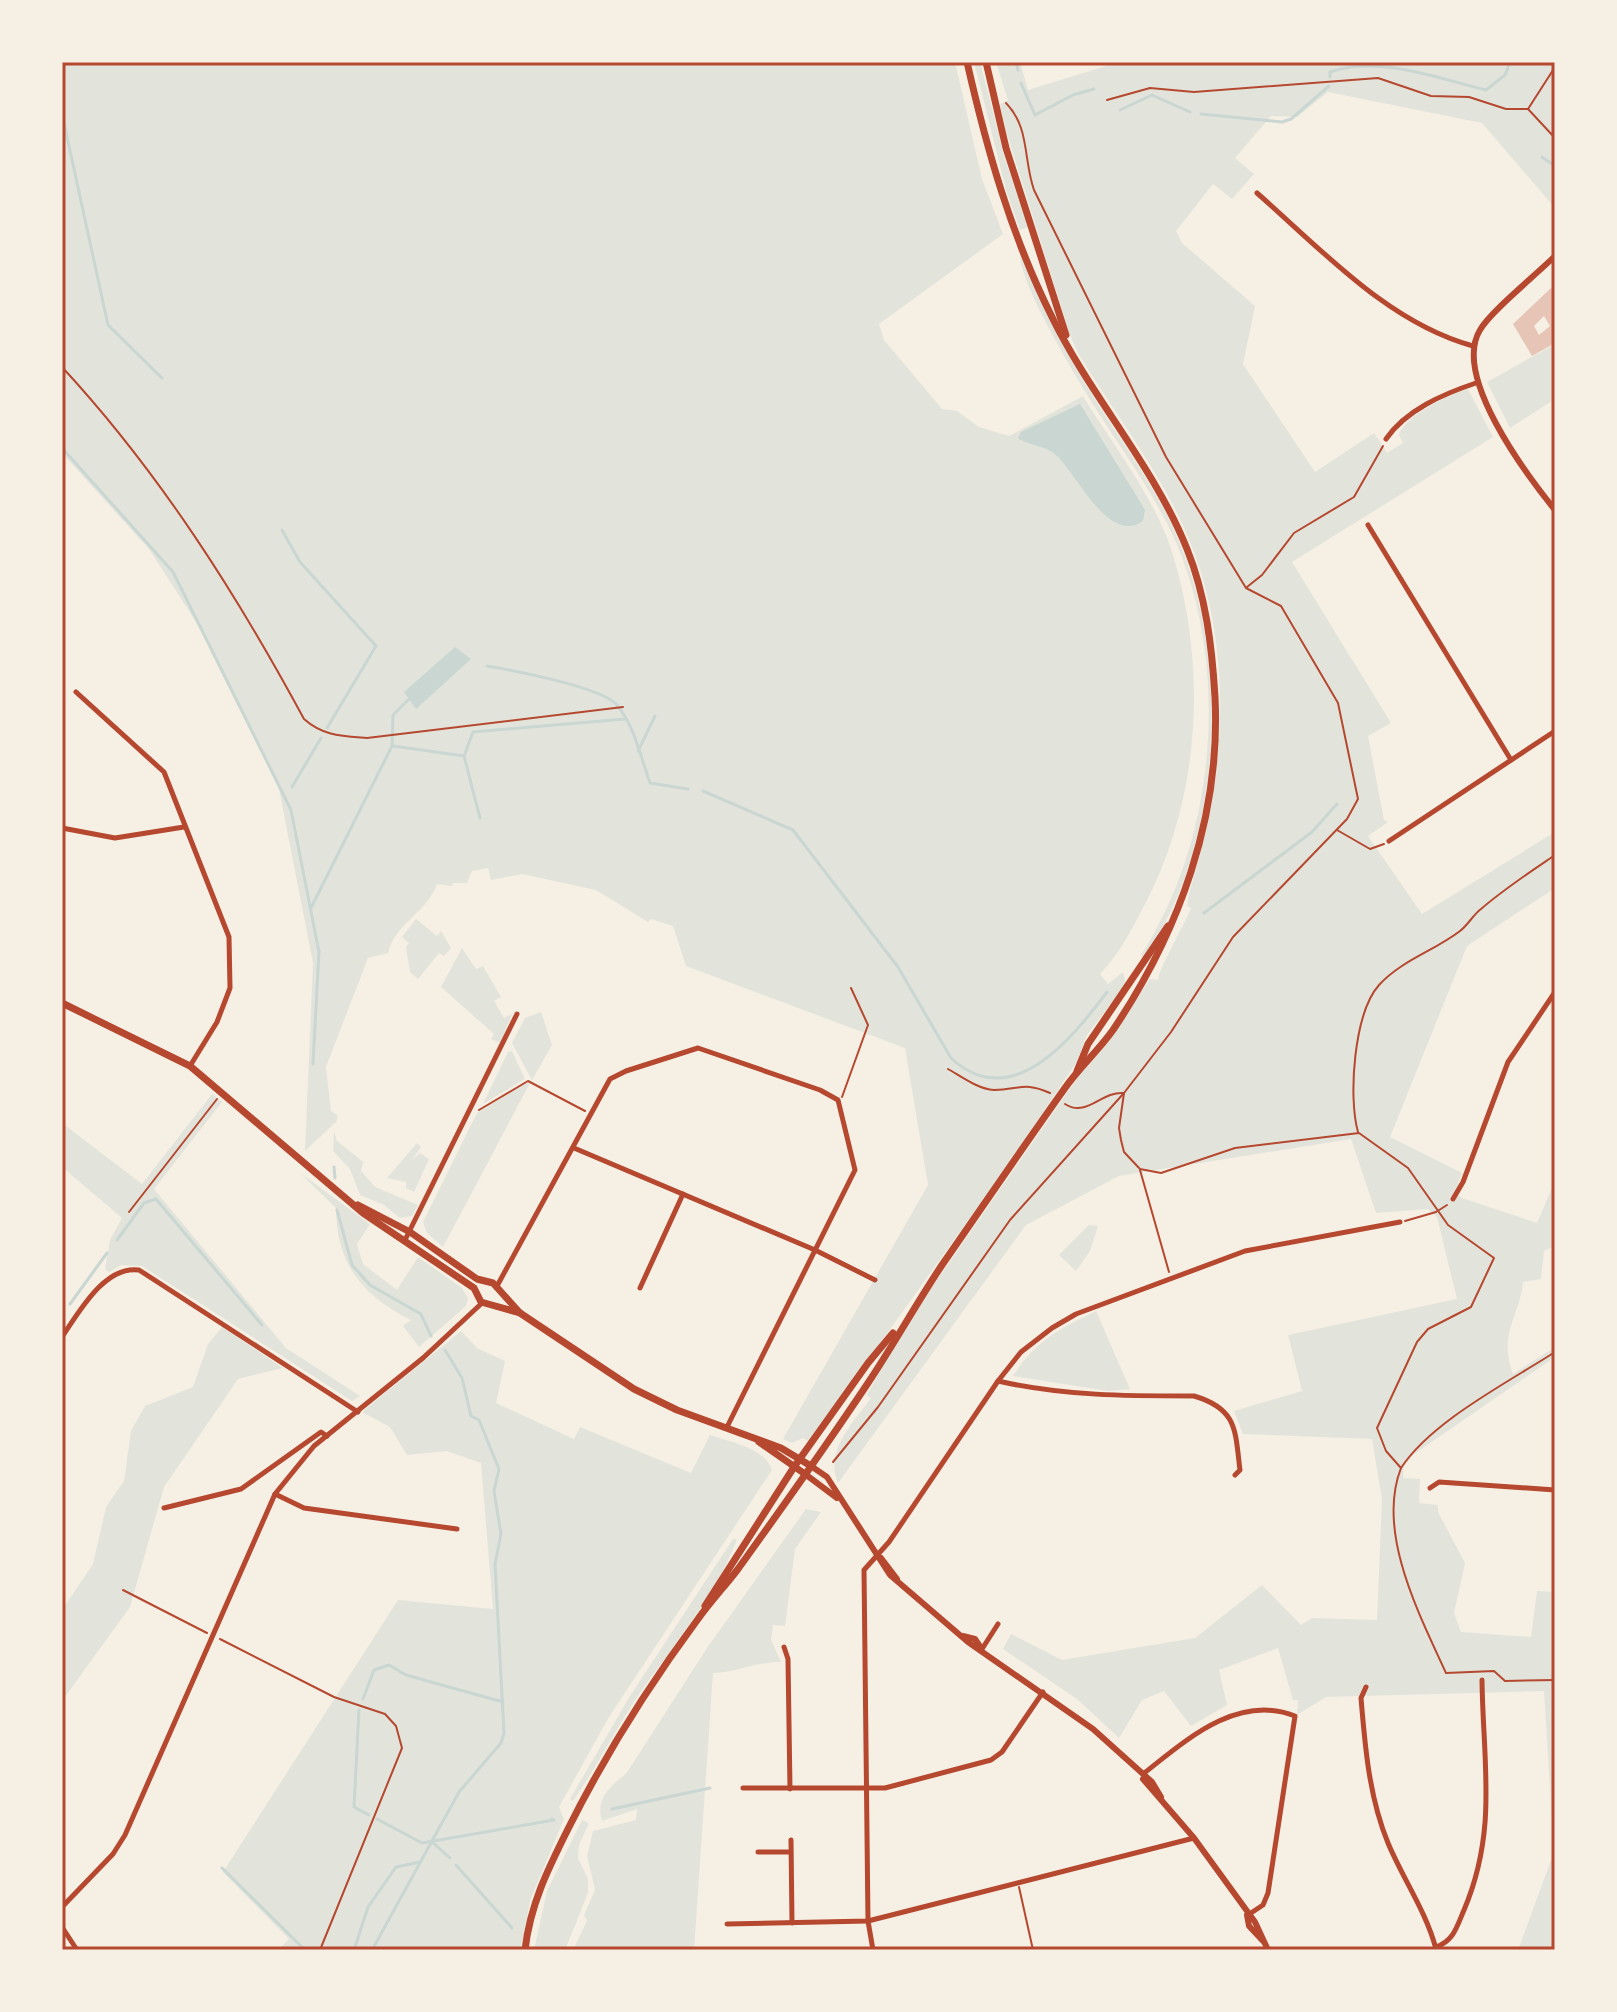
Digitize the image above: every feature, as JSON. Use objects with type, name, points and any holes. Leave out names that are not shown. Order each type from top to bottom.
[{"type":"main road","points":[[525,1950],[535,1898],[577,1811],[624,1726],[703,1611],[811,1466],[871,1379],[900,1326],[1065,1088],[1110,1035],[1152,969],[1186,887],[1206,811],[1216,730],[1212,662],[1203,603],[1178,530],[1072,353],[1043,298],[999,191],[967,62]]},
{"type":"main road","points":[[986,62],[1006,148],[1072,353]]},
{"type":"main road","points":[[1076,1073],[1088,1044],[1161,938],[1186,887]]},
{"type":"main road","points":[[62,1003],[190,1066],[355,1205],[498,1289],[520,1313],[644,1394],[754,1438],[811,1466]]},
{"type":"main road","points":[[407,1236],[478,1293],[482,1303],[520,1313]]},
{"type":"main road","points":[[478,1293],[485,1283]]},
{"type":"main road","points":[[492,1304],[498,1289]]},
{"type":"main road","points":[[703,1611],[713,1589],[800,1458],[868,1363],[900,1326]]},
{"type":"main road","points":[[754,1438],[805,1474]]},
{"type":"street","points":[[1257,193],[1385,302],[1414,320],[1473,346]]},
{"type":"street","points":[[1555,256],[1484,324],[1473,346],[1476,383],[1519,459],[1555,510]]},
{"type":"street","points":[[1386,439],[1395,427],[1435,399],[1476,383]]},
{"type":"street","points":[[1368,525],[1511,760]]},
{"type":"street","points":[[76,692],[164,772],[228,935],[232,959],[230,988],[217,1022],[190,1066]]},
{"type":"street","points":[[1389,841],[1555,731]]},
{"type":"street","points":[[62,828],[115,838],[184,827]]},
{"type":"street","points":[[1453,1199],[1463,1182],[1513,1052],[1555,992]]},
{"type":"street","points":[[407,1236],[517,1014]]},
{"type":"street","points":[[498,1289],[610,1079],[698,1048],[820,1090],[838,1100],[855,1170],[727,1427]]},
{"type":"street","points":[[574,1148],[815,1250],[875,1280]]},
{"type":"street","points":[[640,1288],[683,1194]]},
{"type":"street","points":[[873,1950],[868,1921],[863,1580],[867,1566],[878,1556],[998,1381],[1021,1352],[1076,1314],[1245,1251],[1400,1222]]},
{"type":"street","points":[[62,1337],[109,1277],[125,1269],[139,1270],[358,1412]]},
{"type":"street","points":[[62,1907],[113,1854],[125,1835],[275,1494],[297,1465],[327,1436],[463,1324],[482,1303]]},
{"type":"street","points":[[998,1381],[1034,1389],[1108,1397],[1194,1396],[1219,1405],[1233,1424],[1240,1470],[1235,1475]]},
{"type":"street","points":[[164,1508],[241,1489],[321,1432],[327,1436]]},
{"type":"street","points":[[811,1466],[827,1477],[878,1556],[921,1604],[1093,1729],[1141,1775],[1152,1792],[1161,1797],[1194,1838],[1255,1922],[1268,1950]]},
{"type":"street","points":[[805,1474],[838,1498]]},
{"type":"street","points":[[1430,1488],[1439,1482],[1555,1490]]},
{"type":"street","points":[[275,1494],[304,1508],[457,1529]]},
{"type":"street","points":[[982,1649],[998,1624]]},
{"type":"street","points":[[784,1647],[788,1659],[790,1789]]},
{"type":"street","points":[[1366,1687],[1361,1698],[1369,1777],[1387,1840],[1424,1915],[1436,1949],[1452,1938],[1479,1870],[1487,1834],[1482,1680]]},
{"type":"street","points":[[743,1788],[866,1789],[996,1758],[1043,1692]]},
{"type":"street","points":[[1141,1775],[1224,1716],[1283,1711],[1295,1716],[1268,1893],[1263,1905],[1247,1915]]},
{"type":"street","points":[[727,1924],[868,1921],[1194,1838]]},
{"type":"street","points":[[791,1840],[792,1923]]},
{"type":"street","points":[[758,1852],[790,1852]]},
{"type":"street","points":[[62,1927],[77,1950]]},
{"type":"path","points":[[1528,109],[1555,67]]},
{"type":"path","points":[[1107,100],[1150,88],[1194,92],[1378,78],[1431,96],[1469,97],[1506,109],[1528,109],[1555,138]]},
{"type":"path","points":[[833,1462],[878,1407],[1010,1220],[1124,1093],[1171,1032],[1233,937],[1347,819],[1358,799],[1338,703],[1281,606],[1246,588],[1166,457],[1047,219],[1028,172],[1022,123],[1006,103]]},
{"type":"path","points":[[62,367],[163,491],[219,571],[304,719],[316,730],[332,735],[367,738],[623,707]]},
{"type":"path","points":[[1246,588],[1262,575],[1294,533],[1354,497],[1386,439]]},
{"type":"path","points":[[1336,829],[1370,849],[1389,841]]},
{"type":"path","points":[[1401,1468],[1383,1444],[1377,1428],[1382,1415],[1417,1342],[1428,1329],[1471,1307],[1494,1258],[1448,1225],[1408,1168],[1359,1133],[1352,1110],[1353,1084],[1365,1009],[1379,985],[1417,955],[1463,930],[1479,910],[1555,855]]},
{"type":"path","points":[[838,1100],[843,1096],[868,1025],[851,988]]},
{"type":"path","points":[[948,1069],[992,1090],[1034,1086],[1077,1110],[1111,1094],[1124,1093]]},
{"type":"path","points":[[477,1110],[528,1081],[591,1114]]},
{"type":"path","points":[[129,1212],[222,1092]]},
{"type":"path","points":[[1124,1093],[1119,1128],[1124,1152],[1140,1169],[1171,1279]]},
{"type":"path","points":[[1140,1169],[1161,1173],[1235,1148],[1359,1133]]},
{"type":"path","points":[[1400,1222],[1436,1212],[1453,1199]]},
{"type":"path","points":[[1555,1352],[1468,1405],[1414,1449],[1401,1468],[1392,1493],[1406,1584],[1446,1673],[1494,1671],[1505,1681],[1555,1680]]},
{"type":"path","points":[[123,1590],[334,1697],[385,1714],[396,1726],[402,1748],[320,1950]]},
{"type":"path","points":[[1018,1881],[1033,1950]]},
{"type":"shaded area","points":[[62,62],[955,62],[982,179],[1003,234],[879,324],[884,340],[942,409],[957,411],[979,427],[1009,436],[1083,396],[1145,493],[1173,555],[1191,644],[1194,689],[1192,735],[1187,780],[1177,824],[1162,867],[1129,935],[1100,974],[1108,984],[1123,972],[1126,984],[1087,1035],[1076,1063],[995,1183],[809,1442],[803,1438],[792,1443],[783,1439],[928,1185],[905,1048],[686,966],[673,926],[651,919],[648,922],[596,890],[522,874],[491,880],[488,868],[472,871],[467,883],[453,883],[452,886],[437,884],[426,903],[398,933],[388,953],[368,958],[326,1067],[331,1111],[338,1116],[336,1122],[305,1151],[313,963],[279,789],[209,642],[149,549],[62,453]]},
{"type":"shaded area","points":[[974,62],[980,62],[1005,159],[1028,227],[1020,230],[1006,190]]},
{"type":"shaded area","points":[[996,62],[1020,62],[1028,90],[1119,62],[1555,62],[1555,208],[1482,123],[1328,92],[1297,117],[1271,116],[1235,158],[1254,174],[1232,199],[1213,184],[1176,231],[1182,243],[1255,306],[1243,364],[1315,472],[1374,433],[1387,453],[1403,443],[1399,435],[1409,421],[1439,401],[1468,389],[1493,437],[1292,562],[1391,723],[1368,736],[1384,820],[1388,822],[1368,836],[1422,914],[1555,832],[1555,888],[1467,946],[1390,1137],[1462,1173],[1455,1192],[1462,1198],[1537,1223],[1555,1181],[1555,1246],[1544,1251],[1541,1279],[1523,1282],[1508,1348],[1513,1374],[1552,1349],[1555,1349],[1555,1357],[1404,1461],[1403,1478],[1420,1479],[1419,1503],[1438,1505],[1438,1512],[1465,1563],[1454,1613],[1461,1632],[1531,1637],[1537,1591],[1555,1592],[1555,1950],[1518,1950],[1554,1852],[1544,1691],[1326,1697],[1297,1715],[1298,1700],[1293,1700],[1278,1648],[1219,1670],[1227,1705],[1191,1726],[1164,1691],[1142,1700],[1119,1738],[1077,1699],[1003,1649],[1011,1634],[1062,1660],[1195,1638],[1262,1585],[1301,1625],[1312,1618],[1377,1620],[1382,1499],[1372,1439],[1243,1434],[1234,1411],[1302,1391],[1288,1335],[1457,1299],[1437,1217],[1428,1209],[1376,1213],[1351,1139],[1119,1176],[1026,1225],[838,1483],[835,1460],[842,1438],[871,1398],[867,1395],[901,1332],[1078,1077],[1101,1051],[1150,979],[1158,980],[1191,908],[1187,906],[1202,848],[1217,760],[1219,672],[1214,628],[1204,584],[1190,542],[1167,493],[1078,353],[1069,332],[1007,134],[1000,104],[1008,100]]},
{"type":"shaded area","points":[[1020,255],[1077,369],[1168,517],[1194,586],[1206,639],[1211,694],[1210,752],[1203,808],[1190,862],[1170,912],[1144,957],[1141,955],[1166,910],[1185,861],[1199,809],[1207,756],[1209,702],[1205,648],[1194,596],[1178,547],[1148,490],[1049,328],[1029,287]]},
{"type":"shaded area","points":[[1555,344],[1555,399],[1510,428],[1487,382]]},
{"type":"shaded area","points":[[1080,404],[1145,510],[1143,521],[1130,526],[1118,524],[1095,505],[1057,456],[1018,438],[1021,432]]},
{"type":"shaded area","points":[[455,647],[471,659],[416,709],[404,692]]},
{"type":"shaded area","points":[[416,919],[437,936],[441,931],[451,948],[444,956],[439,953],[418,979],[410,972],[406,947],[409,943],[402,937]]},
{"type":"shaded area","points":[[462,948],[476,969],[483,966],[501,997],[494,1001],[504,1018],[512,1014],[500,1043],[491,1039],[494,1034],[441,987]]},
{"type":"shaded area","points":[[541,1012],[552,1045],[532,1080],[512,1043],[525,1018]]},
{"type":"shaded area","points":[[512,1051],[525,1079],[483,1104],[508,1052]]},
{"type":"shaded area","points":[[530,1083],[443,1247],[427,1233],[423,1222],[477,1113]]},
{"type":"shaded area","points":[[212,1094],[222,1102],[154,1189],[286,1348],[360,1396],[352,1401],[142,1266],[121,1265],[109,1272],[105,1269],[110,1240],[122,1218],[62,1167],[62,1123],[142,1184]]},
{"type":"shaded area","points":[[334,1131],[337,1141],[363,1162],[361,1171],[375,1187],[418,1205],[412,1216],[400,1218],[384,1205],[360,1195],[350,1169],[333,1151]]},
{"type":"shaded area","points":[[417,1143],[421,1147],[412,1160],[420,1153],[429,1159],[414,1192],[406,1188],[406,1182],[387,1178]]},
{"type":"shaded area","points":[[300,1173],[370,1224],[357,1244],[363,1264],[397,1290],[418,1257],[462,1288],[468,1298],[466,1306],[419,1347],[403,1326],[411,1320],[379,1300],[355,1276],[341,1245],[336,1208]]},
{"type":"shaded area","points":[[1089,1225],[1098,1226],[1090,1251],[1076,1271],[1059,1255]]},
{"type":"shaded area","points":[[1096,1311],[1130,1389],[1108,1391],[1013,1376],[1030,1354],[1049,1337]]},
{"type":"shaded area","points":[[222,1327],[283,1368],[238,1379],[164,1487],[130,1607],[62,1701],[62,1610],[93,1564],[106,1507],[124,1481],[131,1431],[145,1406],[193,1387],[208,1344]]},
{"type":"shaded area","points":[[461,1331],[477,1348],[505,1361],[496,1403],[574,1439],[580,1427],[691,1473],[710,1435],[755,1451],[772,1470],[609,1717],[559,1807],[564,1819],[531,1898],[520,1950],[278,1950],[289,1939],[223,1872],[398,1600],[493,1609],[481,1463],[447,1451],[407,1455],[390,1427],[362,1412]]},
{"type":"shaded area","points":[[806,1509],[821,1512],[795,1549],[785,1626],[773,1625],[771,1640],[781,1662],[713,1673],[694,1950],[573,1950],[587,1921],[584,1915],[595,1890],[587,1856],[593,1831],[636,1820],[637,1809],[602,1821],[600,1813],[605,1794],[626,1774],[707,1648]]},
{"type":"shaded area","points":[[733,1539],[737,1539],[729,1559],[706,1599],[638,1696],[573,1801],[570,1799],[630,1696]]},
{"type":"shaded area","points":[[582,1820],[589,1823],[579,1845],[578,1858],[588,1879],[588,1893],[565,1950],[534,1950],[547,1891]]},
{"type":"building","points":[[1551,288],[1555,292],[1555,343],[1532,356],[1513,324]],"holes":[[[1544,316],[1550,326],[1539,335],[1534,326]]]},
{"type":"waterway","points":[[1016,62],[1018,70]]},
{"type":"waterway","points":[[1330,77],[1330,72],[1348,67],[1388,67],[1486,90],[1505,75],[1510,62]]},
{"type":"waterway","points":[[1021,83],[1035,115],[1073,95],[1094,89]]},
{"type":"waterway","points":[[1201,114],[1282,122],[1291,119],[1329,86]]},
{"type":"waterway","points":[[1120,110],[1152,95],[1190,112]]},
{"type":"waterway","points":[[62,114],[108,325],[162,378]]},
{"type":"waterway","points":[[1542,157],[1555,166]]},
{"type":"waterway","points":[[62,448],[173,572],[291,810],[319,952],[313,1064]]},
{"type":"waterway","points":[[282,530],[300,562],[376,646],[327,728]]},
{"type":"waterway","points":[[487,666],[555,680],[607,698],[616,704],[628,721],[650,783],[688,789]]},
{"type":"waterway","points":[[311,908],[392,746],[393,715],[410,698]]},
{"type":"waterway","points":[[638,751],[655,716]]},
{"type":"waterway","points":[[464,756],[473,732],[625,719]]},
{"type":"waterway","points":[[292,787],[321,738]]},
{"type":"waterway","points":[[393,746],[464,756],[480,818]]},
{"type":"waterway","points":[[703,791],[793,830],[898,967],[951,1058],[973,1073],[996,1078],[1017,1074],[1038,1064],[1058,1049],[1107,992]]},
{"type":"waterway","points":[[1204,913],[1312,832],[1337,804]]},
{"type":"waterway","points":[[334,1167],[335,1178]]},
{"type":"waterway","points":[[117,1240],[144,1203],[156,1199],[262,1325]]},
{"type":"waterway","points":[[337,1210],[352,1265],[370,1285],[421,1314],[431,1336]]},
{"type":"waterway","points":[[70,1304],[107,1253]]},
{"type":"waterway","points":[[372,1950],[459,1792],[501,1743],[504,1733],[495,1564],[501,1534],[494,1491],[499,1469],[479,1420],[471,1416],[462,1378],[445,1350]]},
{"type":"waterway","points":[[363,1699],[374,1670],[389,1665],[406,1675],[503,1702]]},
{"type":"waterway","points":[[359,1710],[354,1807],[369,1815]]},
{"type":"waterway","points":[[612,1809],[710,1788]]},
{"type":"waterway","points":[[377,1819],[422,1843],[552,1819]]},
{"type":"waterway","points":[[431,1841],[450,1858]]},
{"type":"waterway","points":[[354,1950],[368,1907],[396,1867],[420,1862]]},
{"type":"waterway","points":[[456,1865],[512,1928]]},
{"type":"waterway","points":[[222,1868],[305,1950]]}]
